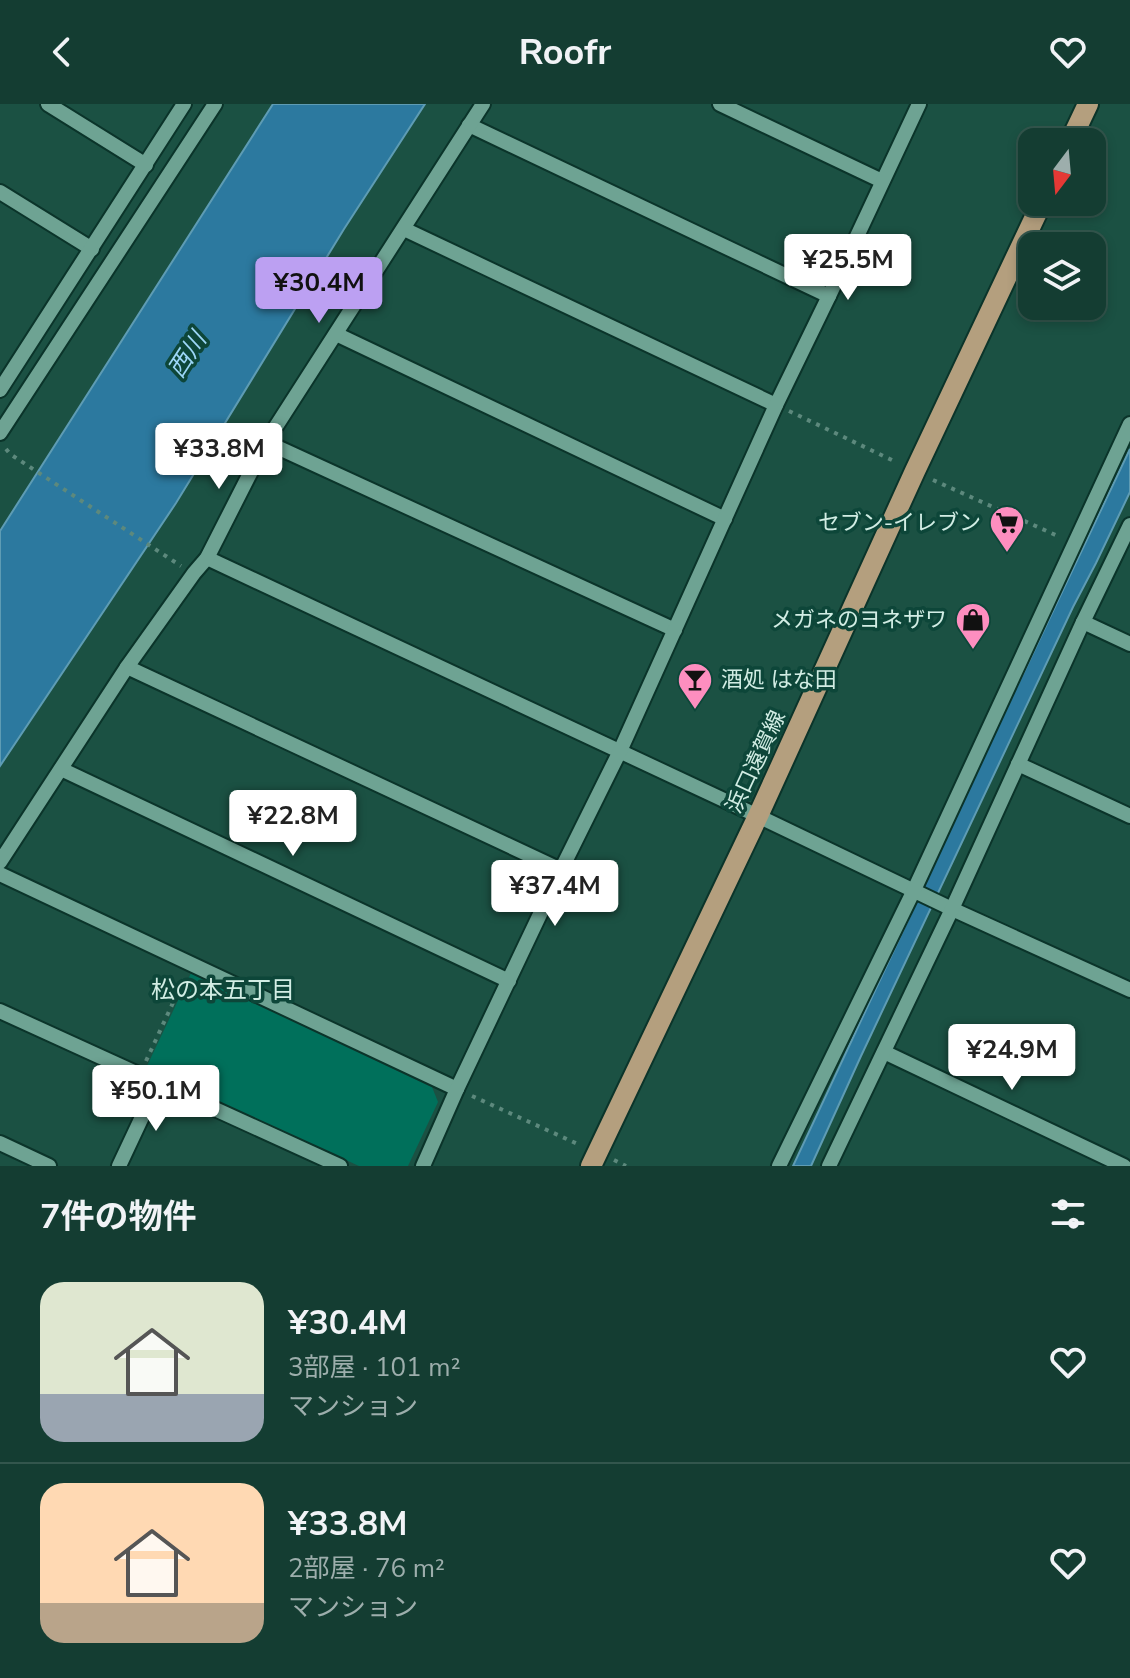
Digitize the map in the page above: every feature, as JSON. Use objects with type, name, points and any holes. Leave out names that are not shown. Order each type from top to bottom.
[{"type":"main road","points":[[1077,128],[1088,104]]},
{"type":"main road","name":"浜口遠賀線","points":[[594,1159],[758,816],[1035,216]]},
{"type":"street","points":[[48,104],[146,165]]},
{"type":"street","points":[[0,390],[184,104]]},
{"type":"street","points":[[0,433],[215,104]]},
{"type":"street","points":[[0,862],[127,667],[207,558],[266,442],[483,104]]},
{"type":"street","points":[[720,104],[882,181]]},
{"type":"street","points":[[423,1166],[620,751],[776,405],[919,104]]},
{"type":"street","points":[[469,125],[829,296]]},
{"type":"street","points":[[0,193],[92,249]]},
{"type":"street","points":[[404,229],[776,405]]},
{"type":"street","points":[[336,334],[725,519]]},
{"type":"street","points":[[779,1166],[914,890],[1130,424]]},
{"type":"street","points":[[266,442],[675,630]]},
{"type":"street","points":[[829,1166],[1130,525]]},
{"type":"street","points":[[207,558],[1130,990]]},
{"type":"street","points":[[1083,622],[1130,644]]},
{"type":"street","points":[[127,667],[561,870]]},
{"type":"street","points":[[1018,764],[1130,816]]},
{"type":"street","points":[[61,769],[509,981]]},
{"type":"street","points":[[0,874],[457,1089]]},
{"type":"street","points":[[0,1011],[340,1166]]},
{"type":"street","points":[[884,1052],[1124,1166]]},
{"type":"street","points":[[119,1166],[158,1083]]},
{"type":"street","points":[[0,1143],[49,1166]]},
{"type":"path","points":[[776,405],[1074,543]]},
{"type":"path","points":[[10,454],[174,562]]},
{"type":"path","points":[[140,1075],[191,964]]},
{"type":"path","points":[[457,1089],[594,1159]]},
{"type":"green space","points":[[191,973],[432,1087],[438,1102],[408,1166],[359,1166],[146,1068]]},
{"type":"water","name":"西川","points":[[273,104],[425,104],[344,229],[176,503],[0,766],[0,531]]},
{"type":"water","points":[[1130,449],[1130,492],[811,1166],[793,1166],[992,733]]},
{"type":"place","name":"セブン-イレブン","points":[[1007,554]]},
{"type":"place","name":"メガネのヨネザワ","points":[[973,651]]},
{"type":"place","name":"酒処 はな田","points":[[695,711]]},
{"type":"district","name":"松の本五丁目","points":[[223,990]]}]
